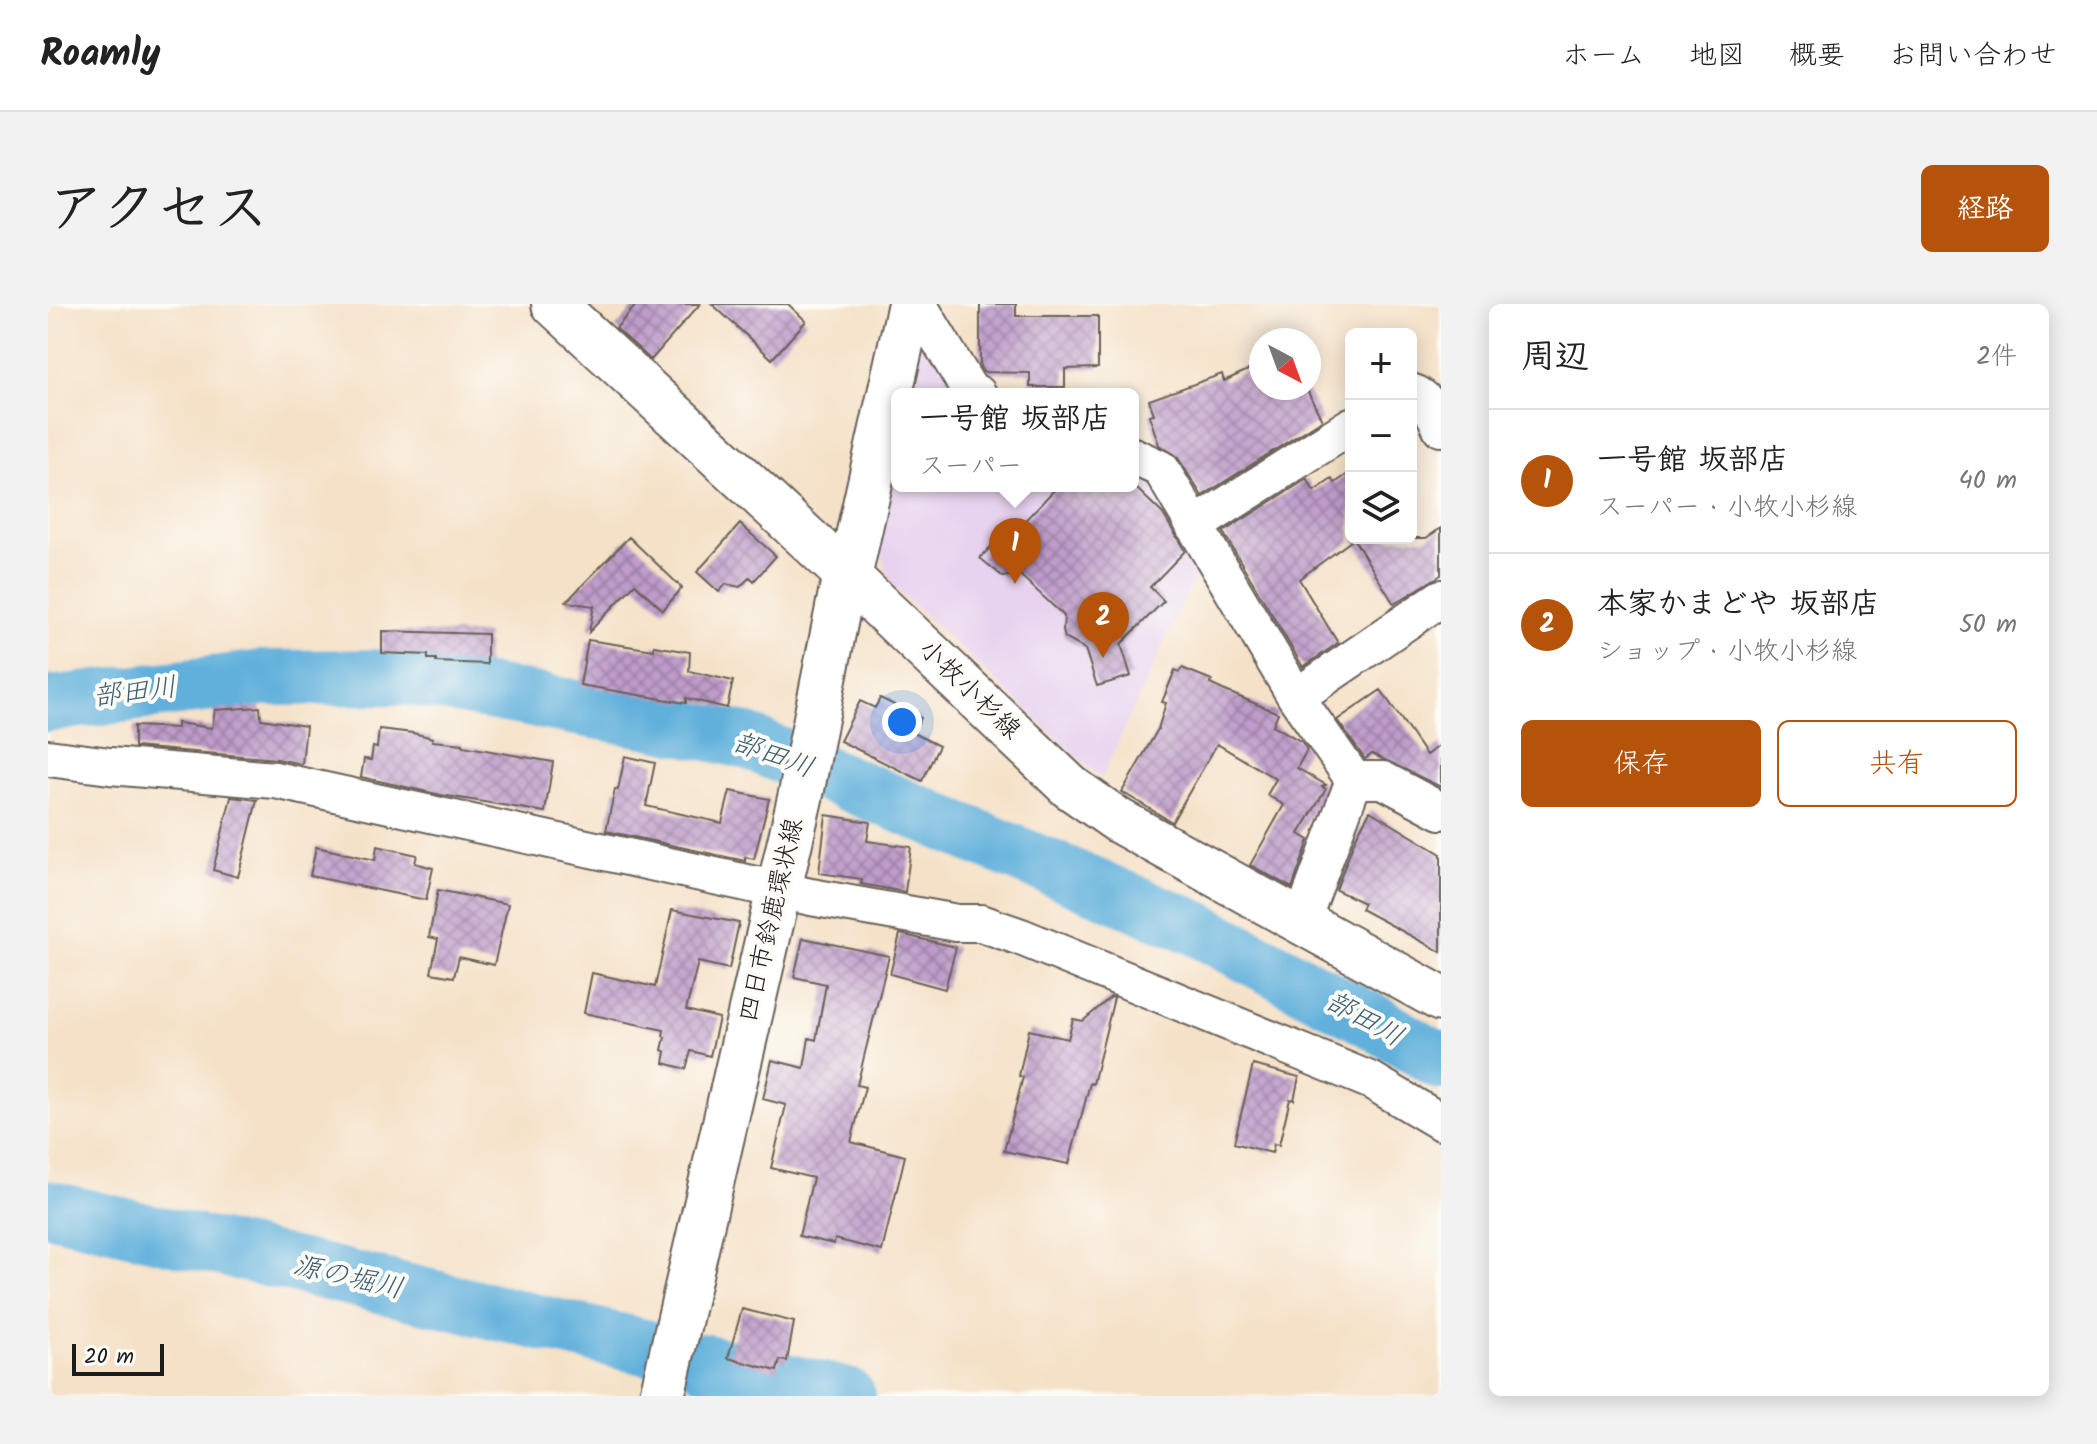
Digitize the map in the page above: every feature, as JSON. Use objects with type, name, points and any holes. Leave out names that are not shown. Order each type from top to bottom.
[{"type":"main road","name":"小牧小杉線","points":[[554,304],[1070,787],[1119,821],[1441,999]]},
{"type":"main road","name":"四日市鈴鹿環状線","points":[[891,388],[910,304]]},
{"type":"main road","name":"四日市鈴鹿環状線","points":[[662,1396],[801,794],[841,593],[849,577],[891,389]]},
{"type":"street","points":[[918,304],[968,388]]},
{"type":"street","points":[[1417,393],[1430,406],[1441,428]]},
{"type":"street","points":[[1194,526],[1345,430]]},
{"type":"street","points":[[1139,459],[1161,469],[1296,697],[1354,780]]},
{"type":"street","points":[[1296,697],[1441,598]]},
{"type":"street","points":[[48,758],[275,780],[778,890],[957,923],[981,923],[1372,1081],[1441,1122]]},
{"type":"street","points":[[1301,923],[1354,780]]},
{"type":"street","points":[[1354,780],[1383,780],[1441,811]]},
{"type":"shaded area","points":[[922,333],[956,388],[909,388]]},
{"type":"shaded area","points":[[1139,470],[1148,474],[1204,556],[1101,779],[891,584],[877,539],[891,474],[891,492],[1139,492]]},
{"type":"building","points":[[637,304],[700,304],[651,360],[616,328]]},
{"type":"building","points":[[712,304],[788,304],[806,321],[772,359]]},
{"type":"building","points":[[980,304],[1016,304],[1016,316],[1098,316],[1098,368],[1065,369],[1065,387],[1030,387],[1030,373],[983,372],[980,367]]},
{"type":"building","points":[[1249,370],[1249,400],[1312,400],[1322,420],[1202,496],[1178,458],[1159,445],[1149,415],[1154,414],[1149,400],[1222,374],[1224,381]]},
{"type":"building","points":[[1345,476],[1347,544],[1299,579],[1338,643],[1303,667],[1223,532],[1307,479],[1314,491],[1332,479],[1335,483]]},
{"type":"building","points":[[1139,491],[1163,514],[1185,551],[1150,587],[1164,601],[1121,644],[1131,676],[1097,686],[1085,649],[1065,638],[1064,616],[1019,574],[1003,577],[980,558],[1008,529],[1012,534],[1052,492]]},
{"type":"building","points":[[740,524],[776,556],[754,581],[750,577],[740,587],[726,584],[719,592],[697,572]]},
{"type":"building","points":[[1441,528],[1441,575],[1394,604],[1357,544],[1417,544],[1417,538],[1426,538]]},
{"type":"building","points":[[629,537],[682,588],[663,610],[635,584],[589,632],[594,606],[566,602]]},
{"type":"building","points":[[382,631],[487,634],[487,664],[436,662],[436,659],[428,659],[428,655],[382,653]]},
{"type":"building","points":[[588,640],[690,652],[689,671],[733,681],[727,708],[686,698],[686,703],[580,685]]},
{"type":"building","points":[[1182,668],[1212,680],[1210,684],[1278,713],[1273,725],[1302,742],[1307,750],[1297,768],[1326,785],[1322,787],[1326,789],[1299,834],[1309,840],[1292,888],[1250,865],[1284,805],[1267,795],[1276,779],[1217,744],[1172,822],[1122,792],[1158,729],[1166,703],[1162,702],[1175,670],[1179,672]]},
{"type":"building","points":[[1381,690],[1426,755],[1441,744],[1441,787],[1372,754],[1365,759],[1337,720]]},
{"type":"building","points":[[880,698],[921,718],[913,733],[939,746],[922,781],[840,741],[860,701],[875,708]]},
{"type":"building","points":[[260,707],[261,719],[306,726],[302,764],[277,759],[134,747],[134,726],[177,728],[177,723],[212,728],[215,710]]},
{"type":"building","points":[[379,729],[413,733],[433,738],[432,741],[553,762],[545,812],[441,795],[361,777],[364,759],[371,760],[373,747],[377,748]]},
{"type":"building","points":[[625,756],[655,763],[646,806],[722,823],[730,791],[769,799],[754,859],[745,857],[745,861],[606,831]]},
{"type":"building","points":[[231,797],[257,800],[238,877],[213,870]]},
{"type":"building","points":[[1370,811],[1441,854],[1441,952],[1361,909],[1364,903],[1336,890],[1355,839]]},
{"type":"building","points":[[826,815],[870,822],[867,841],[911,847],[905,892],[861,884],[862,879],[819,873]]},
{"type":"building","points":[[377,846],[417,855],[415,863],[433,868],[426,900],[310,876],[316,847],[375,860]]},
{"type":"building","points":[[438,890],[508,904],[494,965],[459,957],[454,977],[431,973],[438,939],[429,937]]},
{"type":"building","points":[[672,910],[739,923],[729,969],[698,962],[686,1010],[719,1018],[710,1056],[691,1051],[686,1069],[664,1063],[664,1030],[584,1013],[592,973],[655,987]]},
{"type":"building","points":[[900,934],[956,947],[945,989],[890,974]]},
{"type":"building","points":[[803,938],[889,956],[857,1085],[865,1087],[851,1142],[905,1156],[882,1251],[835,1239],[834,1244],[799,1236],[813,1178],[771,1168],[786,1105],[763,1099],[772,1060],[804,1068],[809,1038],[816,1040],[826,984],[794,977]]},
{"type":"building","points":[[1111,997],[1114,998],[1093,1084],[1090,1083],[1069,1164],[1004,1151],[1023,1077],[1019,1076],[1029,1030],[1068,1039],[1073,1019],[1083,1021]]},
{"type":"building","points":[[1253,1065],[1299,1077],[1294,1100],[1290,1099],[1279,1145],[1274,1144],[1272,1153],[1234,1143]]},
{"type":"building","points":[[742,1309],[794,1322],[787,1361],[780,1360],[777,1371],[728,1358]]},
{"type":"waterway","name":"部田川","points":[[48,704],[261,678],[405,677],[746,741],[1196,928],[1378,1024],[1441,1062]]},
{"type":"waterway","name":"源の堀川","points":[[48,1208],[649,1348]]},
{"type":"waterway","name":"源の堀川","points":[[702,1361],[848,1396]]},
{"type":"place","name":"一号館 坂部店","points":[[1015,584]]},
{"type":"place","name":"本家かまどや 坂部店","points":[[1103,658]]}]
